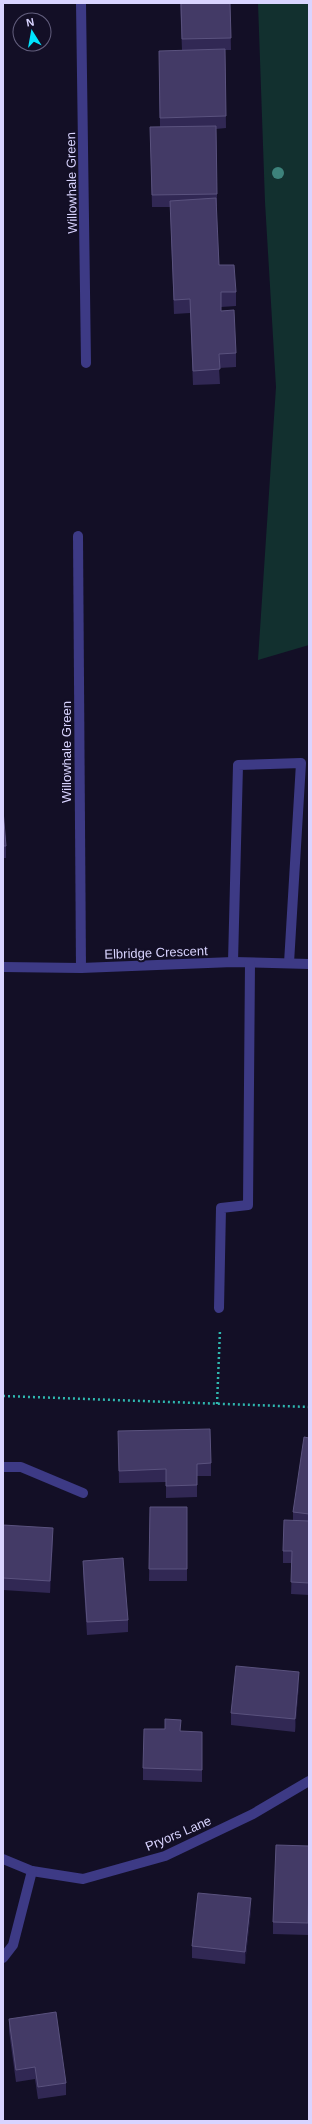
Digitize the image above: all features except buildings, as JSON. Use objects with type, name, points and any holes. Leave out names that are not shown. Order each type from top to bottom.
[{"type":"street","name":"Willowhale Green","points":[[81,3],[86,363]]},
{"type":"street","name":"Willowhale Green","points":[[78,536],[80,968]]},
{"type":"street","points":[[233,962],[238,765],[301,763],[289,963]]},
{"type":"street","name":"Elbridge Crescent","points":[[3,967],[80,968],[233,962],[309,964]]},
{"type":"street","points":[[219,1308],[221,1208],[248,1205],[250,963]]},
{"type":"street","points":[[3,1467],[21,1467],[83,1493]]},
{"type":"street","name":"Pryors Lane","points":[[3,1859],[32,1871],[83,1879],[165,1856],[253,1814],[309,1781]]},
{"type":"street","points":[[3,1958],[13,1945],[32,1871]]},
{"type":"path","points":[[217,1404],[221,1344],[219,1308]]},
{"type":"path","points":[[3,1396],[309,1407]]},
{"type":"green space","points":[[258,3],[309,3],[309,645],[258,660],[276,387],[265,202]]}]
